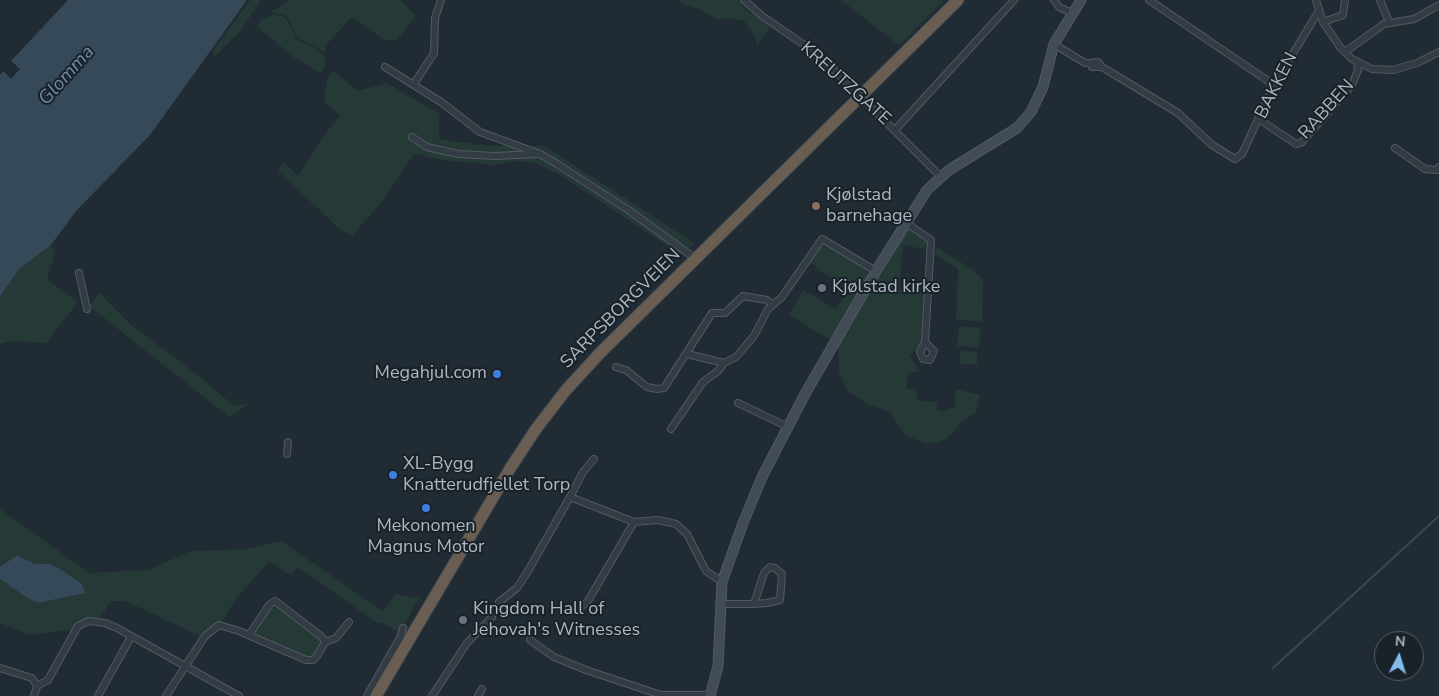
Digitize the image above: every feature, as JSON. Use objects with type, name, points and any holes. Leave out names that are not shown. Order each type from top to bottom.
[{"type":"highway","name":"SARPSBORGVEIEN","points":[[376,696],[489,502],[536,429],[566,390],[595,358],[958,0]]},
{"type":"street","points":[[414,84],[434,53],[435,18],[441,0]]},
{"type":"street","name":"KREUTZGATE","points":[[744,0],[762,16],[803,44],[855,90],[940,176]]},
{"type":"street","points":[[895,130],[1014,0]]},
{"type":"street","points":[[1054,0],[1059,7],[1072,13]]},
{"type":"street","points":[[530,640],[554,656],[586,670],[661,695],[710,696],[718,666],[719,604],[722,582],[746,515],[788,426],[876,271],[916,205],[940,176],[1010,133],[1024,122],[1040,94],[1054,44],[1081,0]]},
{"type":"street","points":[[1149,0],[1274,85]]},
{"type":"street","points":[[1316,0],[1318,12],[1323,22],[1345,52],[1357,62],[1372,69],[1386,71],[1417,63],[1439,52]]},
{"type":"street","points":[[1323,22],[1343,15],[1345,0]]},
{"type":"street","points":[[1380,0],[1389,22]]},
{"type":"street","points":[[1345,52],[1389,22],[1414,19],[1439,5]]},
{"type":"street","name":"BAKKEN","points":[[1054,44],[1085,63],[1095,61],[1178,113],[1212,145],[1235,159],[1242,154],[1260,120],[1274,85],[1318,12]]},
{"type":"street","name":"RABBEN","points":[[1260,120],[1296,144],[1301,143],[1352,85],[1358,70],[1357,62]]},
{"type":"street","points":[[385,67],[441,102],[480,132],[540,154],[627,209],[696,259]]},
{"type":"street","points":[[412,137],[426,147],[458,154],[495,156],[540,154]]},
{"type":"street","points":[[1395,148],[1425,169],[1437,170],[1439,167]]},
{"type":"street","points":[[905,222],[931,240],[925,342]]},
{"type":"street","points":[[671,429],[703,382],[718,371],[724,362],[736,357],[754,336],[772,304],[782,297],[822,239],[876,271]]},
{"type":"street","points":[[79,273],[87,309]]},
{"type":"street","points":[[616,367],[626,370],[646,387],[664,388],[671,380],[712,313],[725,313],[743,296],[766,300],[772,304]]},
{"type":"street","points":[[687,354],[724,362]]},
{"type":"street","points":[[738,403],[788,426]]},
{"type":"street","points":[[287,454],[288,442]]},
{"type":"street","points":[[499,602],[517,588],[583,472],[594,459]]},
{"type":"street","points":[[570,497],[634,522],[658,520],[676,524],[687,534],[706,571],[722,582]]},
{"type":"street","points":[[582,606],[588,601],[634,522]]},
{"type":"street","points":[[719,604],[754,604],[780,600],[782,574],[775,568],[770,567],[764,573],[754,604]]},
{"type":"street","points":[[249,634],[269,605],[275,601],[322,637],[325,642]]},
{"type":"street","points":[[432,696],[467,643],[492,617]]},
{"type":"street","points":[[34,696],[37,686],[48,680],[78,626],[89,621],[105,623],[239,696]]},
{"type":"street","points":[[166,696],[185,666],[214,627],[225,625],[306,660],[313,660],[325,642],[336,638],[349,622]]},
{"type":"street","points":[[367,696],[401,636],[403,628]]},
{"type":"street","points":[[98,696],[131,637]]},
{"type":"street","points":[[0,668],[32,678],[37,686]]},
{"type":"street","points":[[478,696],[482,689]]},
{"type":"green space","points":[[250,0],[261,0],[242,29],[215,56],[212,52]]},
{"type":"green space","points":[[289,0],[401,0],[416,16],[396,41],[384,40],[352,17],[327,44],[325,54],[316,46],[297,38],[287,16],[271,12]]},
{"type":"green space","points":[[679,0],[739,0],[744,8],[770,27],[757,46],[755,36],[744,21],[731,18],[718,20],[701,10],[679,3]]},
{"type":"green space","points":[[841,0],[944,0],[899,46]]},
{"type":"green space","points":[[274,14],[286,18],[296,39],[315,47],[325,56],[325,67],[320,73],[292,56],[257,26],[262,19]]},
{"type":"green space","points":[[333,71],[358,91],[387,83],[439,114],[439,139],[489,146],[545,146],[694,243],[682,255],[558,174],[535,163],[515,161],[494,165],[447,161],[414,154],[382,202],[352,236],[339,229],[278,170],[284,162],[298,176],[320,141],[340,115],[324,102],[327,79]]},
{"type":"green space","points":[[906,228],[927,241],[924,249],[903,245],[899,288],[926,291],[922,340],[916,351],[909,354],[919,371],[908,374],[906,388],[918,392],[917,400],[937,402],[937,410],[946,411],[947,409],[954,409],[956,389],[980,395],[976,412],[959,424],[946,439],[937,443],[926,444],[905,435],[890,412],[869,405],[847,391],[839,371],[838,342]]},
{"type":"green space","points":[[51,245],[55,252],[47,279],[78,302],[46,343],[10,341],[0,344],[0,297],[18,270]]},
{"type":"green space","points":[[828,246],[866,270],[868,279],[830,340],[789,315],[803,290],[836,309],[848,292],[848,287],[815,269],[816,266],[809,262],[821,247]]},
{"type":"green space","points":[[937,247],[973,270],[983,280],[982,322],[956,319],[958,269],[934,253]]},
{"type":"green space","points":[[100,293],[130,324],[194,372],[233,405],[249,404],[229,417],[89,306]]},
{"type":"green space","points":[[959,326],[979,328],[981,334],[978,348],[957,346]]},
{"type":"green space","points":[[961,350],[978,353],[977,364],[959,365]]},
{"type":"green space","points":[[0,509],[89,573],[148,570],[191,551],[246,549],[281,541],[383,611],[395,594],[419,598],[400,633],[381,622],[379,624],[298,567],[291,576],[269,561],[235,600],[220,625],[204,638],[125,601],[111,601],[99,620],[70,630],[29,635],[0,623],[0,579],[38,603],[60,598],[50,564],[35,564],[17,555],[0,567]]},
{"type":"green space","points":[[278,606],[319,638],[321,645],[315,654],[308,657],[256,635],[256,628],[271,607]]},
{"type":"water","name":"Glomma","points":[[68,0],[247,0],[150,135],[77,210],[51,245],[18,270],[0,297],[0,75],[3,71],[11,79],[20,69],[11,61]]},
{"type":"water","points":[[17,555],[35,564],[50,564],[63,571],[82,584],[85,593],[38,603],[26,597],[0,579],[0,567]]},
{"type":"waterway","points":[[1273,668],[1439,516]]},
{"type":"place","name":"Kjølstad barnehage","points":[[816,206]]},
{"type":"place","name":"Kjølstad kirke","points":[[822,288]]},
{"type":"place","name":"Megahjul.com","points":[[497,374]]},
{"type":"place","name":"XL-Bygg Knatterudfjellet Torp","points":[[393,475]]},
{"type":"place","name":"Mekonomen Magnus Motor","points":[[426,508]]},
{"type":"place","name":"Kingdom Hall of Jehovah's Witnesses","points":[[463,620]]}]
